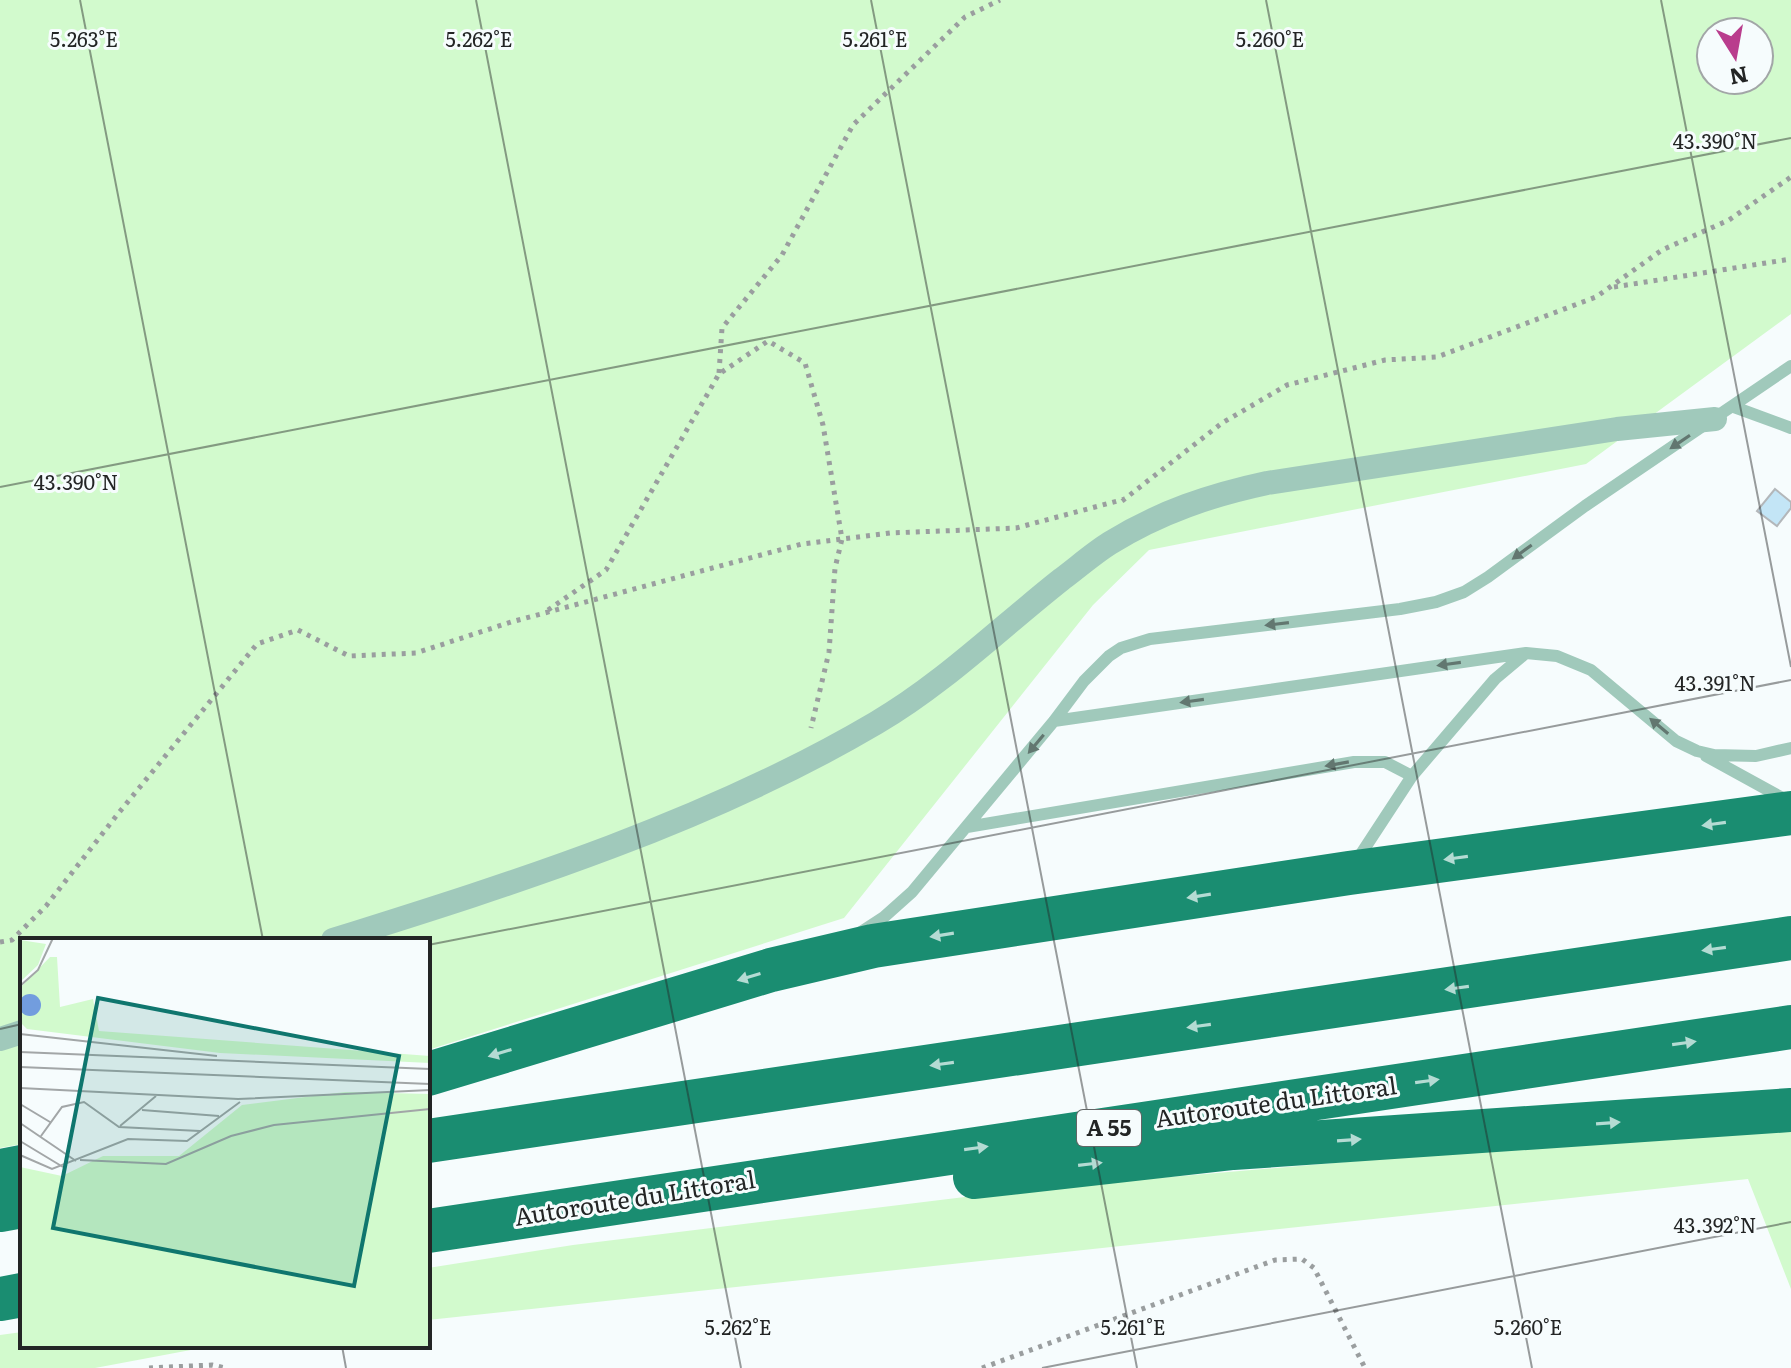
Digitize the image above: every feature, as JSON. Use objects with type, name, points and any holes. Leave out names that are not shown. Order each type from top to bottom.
[{"type":"highway","points":[[430,1073],[824,956],[873,946],[1349,873],[1791,813]]},
{"type":"highway","points":[[430,1141],[1791,938]]},
{"type":"highway","name":"Autoroute du Littoral","points":[[430,1231],[1791,1027]]},
{"type":"highway","points":[[430,1240],[1233,1148],[1791,1110]]},
{"type":"highway","points":[[0,1171],[20,1167]]},
{"type":"highway","points":[[0,1210],[20,1206]]},
{"type":"highway","points":[[0,1299],[20,1295]]},
{"type":"street","points":[[339,938],[439,907],[640,836],[802,764],[912,701],[1107,544],[1164,513],[1217,493],[1267,483],[1724,413]]},
{"type":"street","points":[[0,1039],[20,1033]]},
{"type":"lane","points":[[824,956],[884,917],[901,902],[967,827],[1084,681],[1121,648],[1150,639],[1400,609],[1436,602],[1464,592],[1791,366]]},
{"type":"lane","points":[[1724,413],[1791,428]]},
{"type":"lane","points":[[1054,721],[1526,653],[1557,656],[1591,670],[1676,741],[1791,802]]},
{"type":"lane","points":[[1349,873],[1412,776],[1495,679],[1526,653]]},
{"type":"lane","points":[[1697,751],[1714,755],[1756,756],[1791,748]]},
{"type":"lane","points":[[967,827],[1354,762],[1385,762],[1412,776]]},
{"type":"path","points":[[719,374],[722,328],[782,255],[853,125],[965,17],[1000,0]]},
{"type":"path","points":[[1113,508],[1222,423],[1287,385],[1385,360],[1437,357],[1596,297],[1662,250],[1729,220],[1791,177]]},
{"type":"path","points":[[1610,288],[1791,259]]},
{"type":"path","points":[[543,614],[606,570],[719,374],[768,341],[805,363],[823,425],[842,539],[835,568],[829,652],[802,764]]},
{"type":"path","points":[[0,942],[12,940],[46,906],[257,644],[298,630],[349,656],[416,653],[543,614],[802,544],[890,533],[1016,528],[1125,499]]},
{"type":"path","points":[[982,1368],[1275,1260],[1302,1259],[1314,1268],[1365,1368]]},
{"type":"path","points":[[149,1368],[212,1365],[225,1368]]},
{"type":"green space","points":[[0,0],[1791,0],[1791,314],[1586,464],[1149,550],[1093,605],[844,918],[430,1049],[430,938],[20,938],[20,1144],[0,1148]]},
{"type":"green space","points":[[1791,1127],[1791,1289],[1748,1179],[430,1320],[430,1268],[573,1245],[1030,1189]]},
{"type":"green space","points":[[20,1332],[20,1348],[201,1348],[95,1368],[0,1368],[0,1335]]},
{"type":"building","points":[[1775,489],[1791,502],[1791,508],[1777,526],[1757,511]]}]
